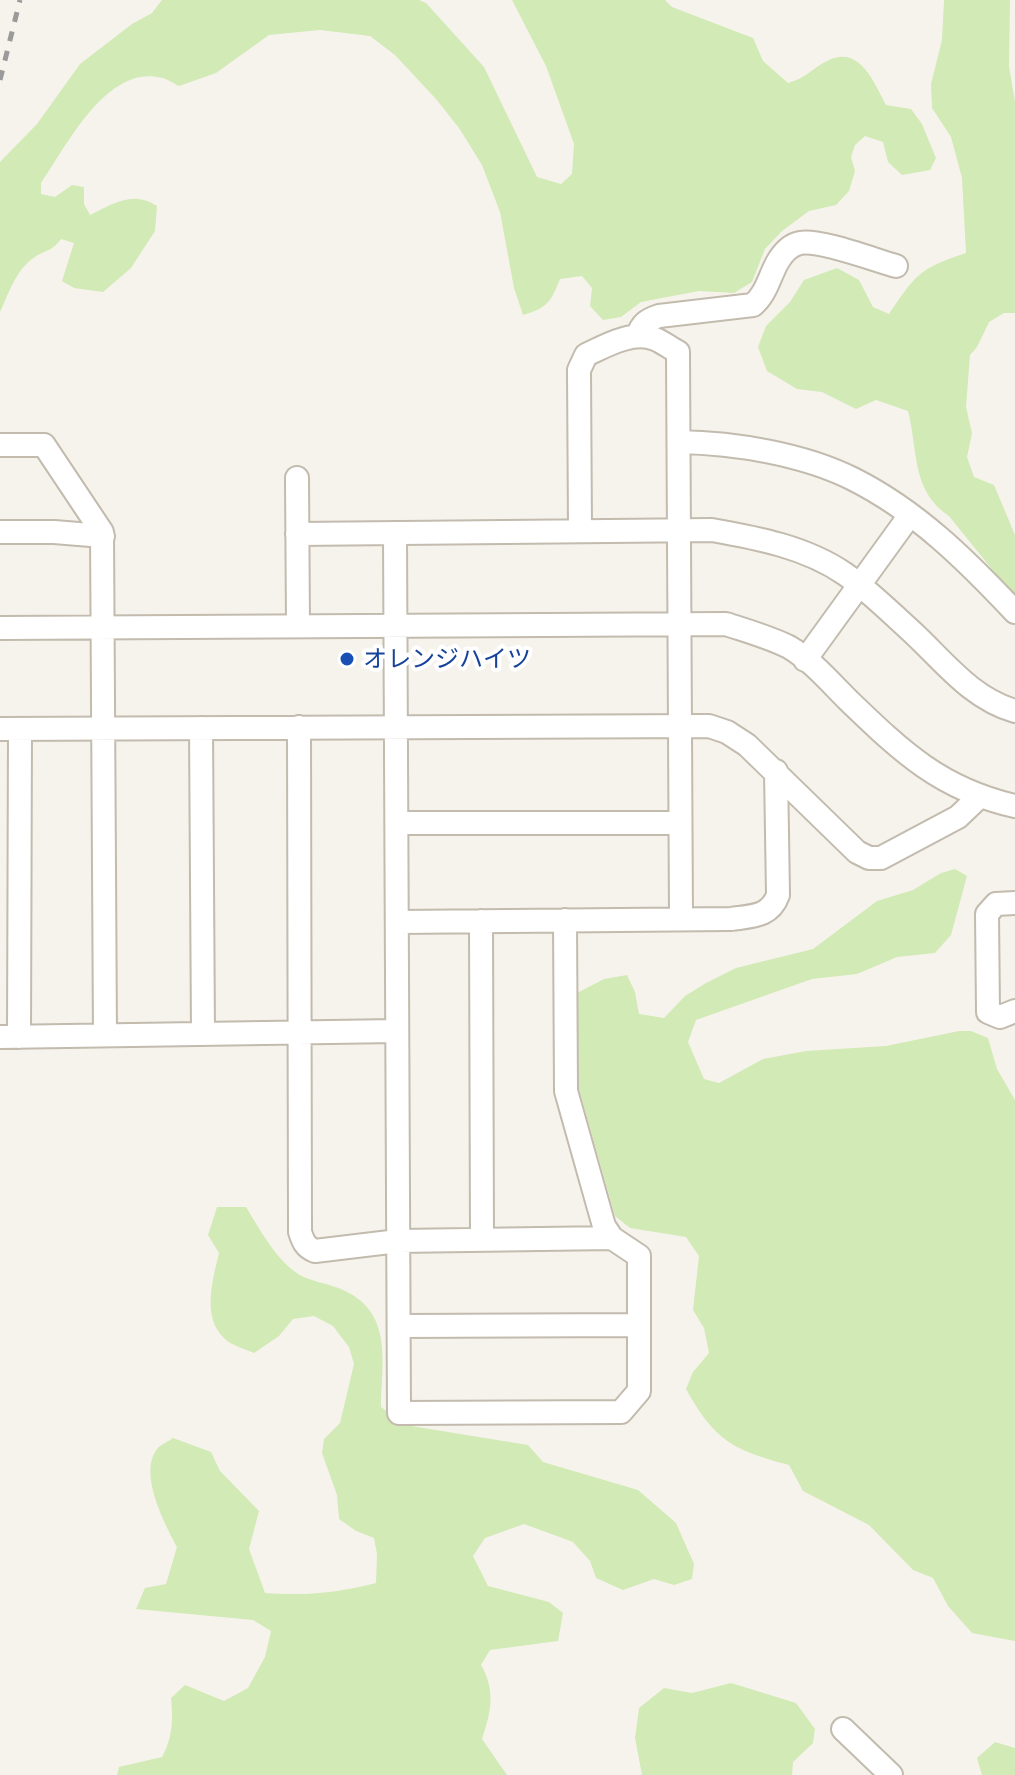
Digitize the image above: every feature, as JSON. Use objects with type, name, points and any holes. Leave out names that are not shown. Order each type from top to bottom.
[{"type":"street","points":[[638,336],[647,320],[659,316],[753,305],[761,298],[777,262],[797,244],[812,243],[896,266]]},
{"type":"street","points":[[580,530],[579,370],[586,355],[608,345],[638,336],[654,338],[678,352],[681,918]]},
{"type":"street","points":[[679,442],[762,450],[852,478],[910,515],[966,561],[1015,612]]},
{"type":"street","points":[[0,445],[44,445],[103,536],[105,1035]]},
{"type":"street","points":[[297,478],[298,626]]},
{"type":"street","points":[[805,660],[910,515]]},
{"type":"street","points":[[297,534],[712,530],[775,542],[843,573],[910,630],[966,686],[987,700],[1015,711]]},
{"type":"street","points":[[0,532],[103,536]]},
{"type":"street","points":[[395,533],[399,1413],[621,1412],[639,1391],[639,1256],[612,1238],[597,1207],[566,1091],[565,920]]},
{"type":"street","points":[[0,628],[726,624],[791,649],[902,753],[953,785],[979,797],[1015,806]]},
{"type":"street","points":[[396,1031],[10,1037],[10,729],[709,726],[727,732],[747,745],[857,852],[869,858],[881,858],[958,817],[979,797]]},
{"type":"street","points":[[299,727],[300,1232],[303,1242],[308,1249],[315,1251],[398,1241],[612,1238]]},
{"type":"street","points":[[201,728],[203,1034]]},
{"type":"street","points":[[398,922],[731,919],[766,913],[774,906],[778,895],[776,771]]},
{"type":"street","points":[[397,823],[680,823]]},
{"type":"street","points":[[1015,903],[996,904],[987,914],[988,1012],[1000,1017],[1015,1011]]},
{"type":"street","points":[[481,921],[482,1240]]},
{"type":"street","points":[[399,1326],[639,1325]]},
{"type":"street","points":[[843,1729],[891,1775]]},
{"type":"green space","points":[[162,0],[419,0],[426,3],[484,67],[537,177],[561,184],[572,174],[574,144],[546,66],[512,0],[665,0],[672,7],[753,38],[763,61],[788,83],[839,57],[857,62],[871,77],[886,105],[911,109],[922,124],[936,158],[930,170],[902,175],[888,162],[883,142],[865,136],[855,145],[851,157],[855,171],[849,191],[836,205],[809,211],[782,231],[765,249],[752,282],[734,293],[699,291],[641,302],[621,317],[603,320],[590,306],[592,288],[582,276],[560,279],[547,303],[523,315],[514,288],[500,212],[482,165],[436,99],[395,55],[370,36],[320,30],[269,35],[216,73],[179,86],[164,79],[142,77],[123,83],[90,111],[41,183],[41,194],[55,197],[72,185],[84,187],[84,204],[90,215],[123,200],[148,201],[157,206],[155,231],[131,268],[103,292],[74,288],[62,281],[74,243],[61,239],[28,262],[14,282],[0,312],[0,162],[37,124],[80,64],[132,24],[152,13]]},
{"type":"green space","points":[[944,0],[1010,0],[1009,66],[1015,102],[1015,313],[1004,313],[989,322],[970,355],[966,407],[972,433],[967,457],[974,477],[994,485],[1015,535],[1015,598],[949,516],[928,495],[918,469],[908,411],[876,400],[856,409],[822,392],[797,389],[767,371],[758,347],[766,326],[790,302],[804,280],[837,268],[859,280],[873,307],[889,314],[920,274],[966,253],[962,178],[951,137],[932,108],[931,84],[942,40]]},
{"type":"green space","points":[[955,869],[967,876],[951,935],[935,953],[897,957],[857,974],[812,979],[696,1020],[688,1042],[704,1079],[719,1083],[763,1059],[806,1051],[886,1046],[959,1031],[971,1031],[988,1038],[997,1069],[1015,1100],[1015,1641],[972,1633],[948,1606],[933,1578],[913,1570],[869,1525],[803,1491],[789,1465],[739,1448],[706,1421],[686,1389],[693,1372],[709,1353],[704,1328],[693,1310],[699,1256],[686,1237],[630,1228],[615,1216],[579,1089],[575,994],[604,979],[627,975],[635,992],[639,1014],[664,1018],[685,996],[706,983],[736,968],[813,949],[877,901],[913,890],[941,873]]},
{"type":"green space","points":[[217,1207],[246,1207],[273,1250],[294,1271],[310,1280],[341,1289],[358,1298],[369,1310],[381,1338],[381,1407],[405,1425],[528,1445],[543,1462],[638,1490],[676,1523],[694,1564],[692,1579],[674,1585],[654,1579],[623,1590],[596,1578],[590,1561],[573,1542],[524,1524],[485,1538],[473,1556],[488,1586],[549,1602],[563,1613],[558,1641],[490,1650],[481,1665],[490,1693],[488,1720],[482,1739],[507,1775],[117,1775],[119,1767],[162,1757],[171,1728],[171,1698],[185,1685],[224,1701],[248,1688],[265,1657],[271,1631],[253,1620],[136,1609],[145,1588],[166,1584],[177,1547],[160,1512],[152,1485],[152,1459],[160,1446],[173,1438],[211,1452],[220,1471],[259,1511],[249,1549],[265,1593],[321,1593],[376,1583],[374,1538],[356,1531],[339,1519],[337,1495],[322,1453],[324,1439],[340,1423],[354,1364],[349,1347],[333,1326],[314,1316],[293,1319],[279,1336],[254,1353],[225,1339],[213,1320],[211,1309],[219,1253],[208,1235]]},
{"type":"green space","points":[[731,1683],[796,1703],[815,1729],[813,1743],[793,1762],[792,1775],[642,1775],[635,1738],[639,1708],[664,1688],[692,1693]]},
{"type":"green space","points":[[995,1742],[1015,1748],[1015,1775],[982,1775],[977,1758]]},
{"type":"railway","points":[[0,80],[20,0]]},
{"type":"place","name":"オレンジハイツ","points":[[347,659]]}]
